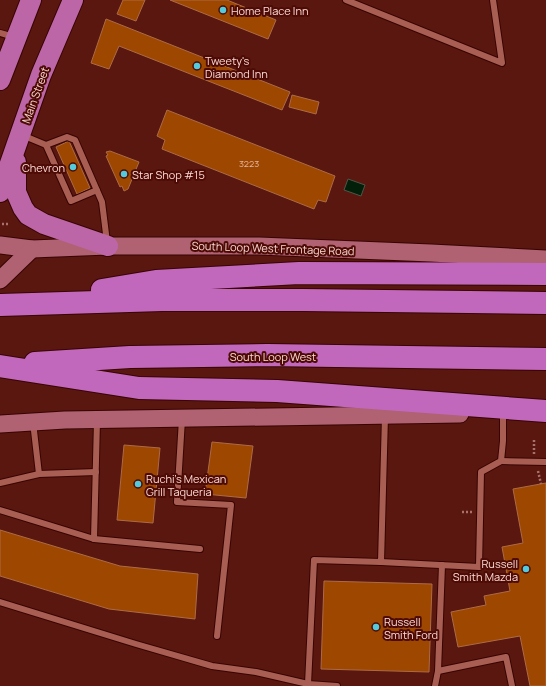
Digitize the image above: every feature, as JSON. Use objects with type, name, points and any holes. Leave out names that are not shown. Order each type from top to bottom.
[{"type":"highway","points":[[0,80],[8,35],[31,0]]},
{"type":"highway","name":"Main Street","points":[[0,192],[41,75],[73,0]]},
{"type":"highway","points":[[18,142],[16,192],[22,208],[28,215],[44,224],[108,246]]},
{"type":"highway","points":[[10,304],[156,281],[292,273],[546,274]]},
{"type":"highway","points":[[10,304],[162,300],[546,303]]},
{"type":"highway","name":"South Loop West","points":[[0,366],[130,357],[221,356],[546,359]]},
{"type":"highway","points":[[0,366],[139,388],[277,391],[546,411]]},
{"type":"main road","name":"South Loop West Frontage Road","points":[[0,245],[32,249],[108,246],[259,246],[546,259]]},
{"type":"main road","points":[[0,280],[32,249]]},
{"type":"main road","points":[[0,424],[97,419],[503,413],[546,414]]},
{"type":"lane","points":[[346,0],[502,63],[493,0]]},
{"type":"lane","points":[[18,142],[46,145],[67,137],[75,140],[102,202],[108,246]]},
{"type":"lane","points":[[46,145],[71,201],[97,190]]},
{"type":"lane","points":[[501,461],[503,413]]},
{"type":"lane","points":[[381,562],[385,415]]},
{"type":"lane","points":[[182,418],[177,502],[230,505],[217,636]]},
{"type":"lane","points":[[94,539],[97,419]]},
{"type":"lane","points":[[33,422],[39,474]]},
{"type":"lane","points":[[308,684],[314,560],[478,567],[481,472],[501,461],[546,462]]},
{"type":"lane","points":[[0,483],[39,474],[96,472]]},
{"type":"lane","points":[[0,510],[94,539],[200,549]]},
{"type":"lane","points":[[435,686],[438,671],[442,565]]},
{"type":"lane","points":[[0,602],[212,666],[256,672],[308,684],[337,686]]},
{"type":"lane","points":[[438,671],[506,657],[512,686]]},
{"type":"lane","points":[[282,686],[285,679]]},
{"type":"path","points":[[2,224],[10,224]]},
{"type":"path","points":[[534,438],[534,454]]},
{"type":"path","points":[[538,471],[541,484]]},
{"type":"path","points":[[462,512],[474,512]]},
{"type":"shaded area","points":[[348,179],[365,185],[361,196],[344,190]]},
{"type":"building","points":[[123,0],[145,0],[136,21],[117,14]]},
{"type":"building","name":"Home Place Inn","points":[[170,0],[227,0],[276,20],[268,39]]},
{"type":"building","name":"Tweety's Diamond Inn","points":[[106,19],[290,92],[282,110],[119,46],[109,69],[91,63]]},
{"type":"building","points":[[292,95],[319,102],[316,114],[289,107]]},
{"type":"building","points":[[167,110],[335,176],[326,202],[318,200],[314,209],[162,149],[165,140],[157,136]]},
{"type":"building","name":"Chevron","points":[[69,141],[90,188],[77,194],[56,147]]},
{"type":"building","name":"Star Shop #15","points":[[110,151],[139,162],[128,189],[124,191],[122,186],[120,187],[106,156],[108,155],[106,152]]},
{"type":"building","points":[[212,442],[253,446],[246,498],[205,494]]},
{"type":"building","name":"Ruchi's Mexican Grill Taqueria","points":[[124,445],[160,448],[153,523],[117,520]]},
{"type":"building","name":"Russell Smith Mazda","points":[[546,483],[546,686],[530,686],[520,636],[458,647],[451,612],[486,605],[484,596],[510,591],[502,547],[523,543],[513,489]]},
{"type":"building","points":[[0,530],[120,566],[198,574],[195,619],[109,609],[0,576]]},
{"type":"building","name":"Russell Smith Ford","points":[[324,581],[432,584],[429,672],[321,669]]},
{"type":"place","name":"Home Place Inn","points":[[223,10]]},
{"type":"place","name":"Tweety's Diamond Inn","points":[[197,66]]},
{"type":"place","name":"Chevron","points":[[73,167]]},
{"type":"place","name":"Star Shop #15","points":[[124,174]]},
{"type":"place","name":"Ruchi's Mexican Grill Taqueria","points":[[138,484]]},
{"type":"place","name":"Russell Smith Mazda","points":[[526,569]]},
{"type":"place","name":"Russell Smith Ford","points":[[376,627]]}]
